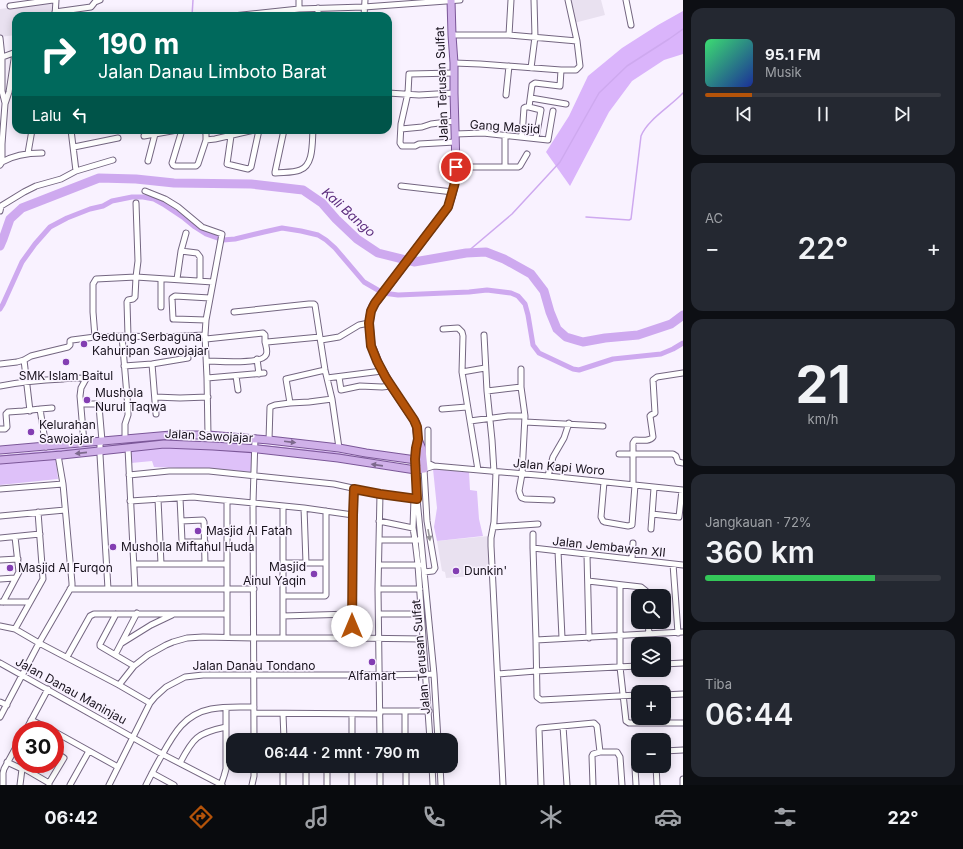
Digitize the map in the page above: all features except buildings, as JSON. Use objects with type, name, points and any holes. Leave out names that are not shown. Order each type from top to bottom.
[{"type":"main road","name":"Jalan Terusan Sulfat","points":[[427,465],[418,439],[417,427],[414,420],[382,371],[371,346],[369,323],[371,311],[378,298],[448,207],[453,192],[456,178],[456,167],[451,0]]},
{"type":"main road","name":"Jalan Sawojajar","points":[[0,450],[46,446],[61,451],[84,442],[101,446],[128,448],[138,443],[171,435],[208,435],[416,470]]},
{"type":"main road","name":"Jalan Sawojajar","points":[[0,460],[101,446],[125,439],[138,443],[206,446],[255,444],[269,440],[415,459]]},
{"type":"main road","name":"Jalan Terusan Sulfat","points":[[416,470],[415,459],[418,439]]},
{"type":"main road","name":"Jalan Kapi Woro","points":[[415,459],[427,465]]},
{"type":"main road","name":"Jalan Kapi Woro","points":[[416,470],[427,465]]},
{"type":"street","points":[[10,6],[55,0],[55,12]]},
{"type":"street","points":[[65,12],[91,7],[100,0]]},
{"type":"street","points":[[299,0],[299,9]]},
{"type":"street","points":[[364,12],[365,0]]},
{"type":"street","points":[[283,12],[299,9],[364,7],[460,0]]},
{"type":"street","points":[[509,35],[511,0]]},
{"type":"street","points":[[531,68],[535,37],[534,0]]},
{"type":"street","points":[[454,63],[576,70],[580,66],[577,41],[568,0]]},
{"type":"street","points":[[626,0],[631,25]]},
{"type":"street","points":[[452,35],[509,35],[577,41]]},
{"type":"street","points":[[0,38],[2,91],[5,104]]},
{"type":"street","points":[[1,57],[12,53]]},
{"type":"street","points":[[506,95],[509,66]]},
{"type":"street","points":[[529,107],[532,85],[560,86],[561,70]]},
{"type":"street","points":[[454,73],[410,74],[401,129],[455,121]]},
{"type":"street","points":[[12,75],[5,104],[1,144],[1,163],[12,157],[42,153]]},
{"type":"street","points":[[392,93],[420,95],[454,93]]},
{"type":"street","points":[[531,98],[566,104]]},
{"type":"street","points":[[522,136],[524,108],[529,107],[541,110],[536,138]]},
{"type":"street","name":"Gang Masjid","points":[[401,129],[400,143],[402,146],[415,146],[419,144],[483,133],[522,136],[546,140],[548,139],[553,111]]},
{"type":"street","points":[[28,154],[31,134]]},
{"type":"street","points":[[72,134],[76,171]]},
{"type":"street","points":[[144,136],[156,134],[148,161]]},
{"type":"street","points":[[181,134],[172,163],[175,166],[196,166],[198,164],[206,140],[206,134]]},
{"type":"street","points":[[206,140],[215,140],[239,134]]},
{"type":"street","points":[[231,136],[227,164],[248,169],[251,167],[258,134]]},
{"type":"street","points":[[283,134],[275,173],[300,170],[308,164],[310,160],[313,134]]},
{"type":"street","points":[[505,135],[505,167]]},
{"type":"street","points":[[74,147],[118,138]]},
{"type":"street","points":[[456,167],[519,167],[528,154]]},
{"type":"street","points":[[0,207],[29,188],[61,179],[76,171],[113,160]]},
{"type":"street","points":[[401,186],[453,192]]},
{"type":"street","points":[[145,191],[165,199],[178,207],[202,228],[222,234],[206,320],[208,435]]},
{"type":"street","points":[[128,336],[127,302],[135,297],[138,261],[136,203]]},
{"type":"street","points":[[177,280],[181,251],[186,233]]},
{"type":"street","points":[[181,251],[199,255],[200,280]]},
{"type":"street","points":[[95,337],[93,284],[96,279],[136,278],[200,280],[213,282]]},
{"type":"street","points":[[161,279],[161,307]]},
{"type":"street","points":[[206,320],[173,319],[172,298],[174,296],[210,298]]},
{"type":"street","points":[[234,312],[315,305],[325,370],[332,399],[339,448]]},
{"type":"street","points":[[266,342],[339,337],[359,325],[369,323]]},
{"type":"street","points":[[443,329],[458,328],[462,332],[463,336],[462,372],[478,470]]},
{"type":"street","points":[[0,364],[12,363],[35,355],[69,347],[70,341],[72,340],[95,337],[206,337],[265,335],[267,351],[266,355],[263,357],[231,362],[207,361]]},
{"type":"street","points":[[484,335],[487,391],[495,472],[493,527],[491,538],[503,785]]},
{"type":"street","points":[[122,336],[128,408],[128,415],[125,424],[125,439]]},
{"type":"street","points":[[124,366],[152,364],[188,358]]},
{"type":"street","points":[[208,378],[261,374],[257,359]]},
{"type":"street","points":[[24,360],[30,411]]},
{"type":"street","points":[[152,364],[156,414]]},
{"type":"street","points":[[462,372],[486,368]]},
{"type":"street","points":[[521,369],[521,387],[525,419],[522,474],[519,491],[521,497],[525,499],[552,500]]},
{"type":"street","points":[[290,403],[286,379],[325,370]]},
{"type":"street","points":[[327,378],[382,371]]},
{"type":"street","points":[[604,482],[601,517],[603,521],[628,526],[632,525],[634,485],[633,443],[637,440],[650,439],[652,437],[650,415],[655,413],[653,381],[656,377],[683,373]]},
{"type":"street","points":[[236,376],[238,390]]},
{"type":"street","points":[[338,377],[341,390],[360,386],[391,386]]},
{"type":"street","points":[[0,386],[26,382],[86,378],[81,388],[84,442]]},
{"type":"street","points":[[487,391],[521,387]]},
{"type":"street","points":[[155,397],[208,397]]},
{"type":"street","points":[[269,440],[270,407],[275,404],[332,399]]},
{"type":"street","points":[[81,404],[96,404],[99,406],[108,589]]},
{"type":"street","points":[[442,410],[467,407]]},
{"type":"street","points":[[0,429],[5,429],[7,427],[6,414],[8,412],[52,408]]},
{"type":"street","points":[[40,409],[46,446]]},
{"type":"street","points":[[470,421],[508,416],[525,419],[603,426]]},
{"type":"street","points":[[548,476],[553,457],[564,438],[569,423]]},
{"type":"street","points":[[427,465],[428,430]]},
{"type":"street","points":[[254,733],[253,503],[255,444]]},
{"type":"street","points":[[128,448],[135,589]]},
{"type":"street","points":[[0,717],[72,583],[61,451]]},
{"type":"street","points":[[619,454],[673,454],[676,456],[678,462],[683,463]]},
{"type":"street","name":"Jalan Kapi Woro","points":[[427,465],[683,490]]},
{"type":"street","name":"Jalan Terusan Sulfat","points":[[424,572],[435,568],[427,522],[427,465]]},
{"type":"street","name":"Jalan Terusan Sulfat","points":[[416,470],[416,498],[424,564],[438,733]]},
{"type":"street","points":[[129,474],[168,471],[209,471],[334,484],[380,494],[416,498],[413,528],[420,589],[430,733]]},
{"type":"street","points":[[0,489],[63,484]]},
{"type":"street","points":[[651,529],[654,488]]},
{"type":"street","points":[[352,638],[354,489]]},
{"type":"street","points":[[679,523],[683,490]]},
{"type":"street","points":[[380,494],[378,589],[380,733]]},
{"type":"street","points":[[180,498],[181,539],[183,542],[205,542]]},
{"type":"street","points":[[130,501],[202,498],[304,508],[353,515]]},
{"type":"street","points":[[158,499],[161,564]]},
{"type":"street","points":[[227,501],[227,637]]},
{"type":"street","points":[[283,506],[283,638]]},
{"type":"street","points":[[304,508],[306,563]]},
{"type":"street","points":[[0,516],[65,510]]},
{"type":"street","points":[[283,596],[326,595],[326,511]]},
{"type":"street","points":[[15,629],[43,579],[38,512]]},
{"type":"street","points":[[652,514],[679,517]]},
{"type":"street","points":[[181,521],[204,521],[205,564]]},
{"type":"street","points":[[379,521],[413,528]]},
{"type":"street","points":[[420,522],[427,522]]},
{"type":"street","points":[[493,527],[538,524]]},
{"type":"street","points":[[0,538],[40,534]]},
{"type":"street","points":[[533,534],[537,697],[541,700],[631,696]]},
{"type":"street","points":[[1,602],[19,572],[15,536]]},
{"type":"street","points":[[379,540],[421,540]]},
{"type":"street","points":[[632,559],[633,543]]},
{"type":"street","name":"Jalan Jembawan XII","points":[[533,548],[683,565]]},
{"type":"street","points":[[558,551],[562,638]]},
{"type":"street","points":[[587,555],[590,638]]},
{"type":"street","points":[[0,560],[18,558]]},
{"type":"street","points":[[283,563],[326,563]]},
{"type":"street","points":[[134,564],[227,564]]},
{"type":"street","points":[[379,565],[424,564]]},
{"type":"street","points":[[536,640],[681,632],[673,564]]},
{"type":"street","points":[[0,579],[15,578]]},
{"type":"street","points":[[419,580],[425,579]]},
{"type":"street","points":[[588,581],[641,587],[644,589]]},
{"type":"street","points":[[620,585],[620,667],[626,721],[627,723],[683,723]]},
{"type":"street","points":[[70,589],[254,589]]},
{"type":"street","points":[[378,589],[420,589]]},
{"type":"street","points":[[1,602],[30,602]]},
{"type":"street","points":[[67,657],[91,615],[94,614],[227,614]]},
{"type":"street","points":[[116,614],[100,644],[101,647],[134,666]]},
{"type":"street","points":[[115,655],[137,614]]},
{"type":"street","points":[[122,643],[151,625],[174,614]]},
{"type":"street","points":[[283,616],[352,614]]},
{"type":"street","points":[[379,614],[421,614]]},
{"type":"street","points":[[0,626],[15,629],[150,703]]},
{"type":"street","points":[[648,629],[648,634]]},
{"type":"street","points":[[119,685],[134,666],[154,651],[181,640],[203,637],[379,639],[430,637]]},
{"type":"street","name":"Jalan Danau Maninjau","points":[[0,663],[162,754],[221,785]]},
{"type":"street","points":[[671,664],[683,663]]},
{"type":"street","points":[[498,674],[631,666]]},
{"type":"street","name":"Jalan Danau Tondano","points":[[109,785],[150,703],[166,687],[184,677],[203,675],[434,674]]},
{"type":"street","points":[[32,720],[48,689]]},
{"type":"street","points":[[671,695],[683,694]]},
{"type":"street","points":[[0,702],[7,705]]},
{"type":"street","points":[[146,785],[170,739],[185,721],[204,711],[226,708],[254,707]]},
{"type":"street","points":[[221,785],[226,769],[226,708]]},
{"type":"street","points":[[405,711],[405,733]]},
{"type":"street","points":[[254,713],[352,714],[429,711]]},
{"type":"street","points":[[283,714],[284,733]]},
{"type":"street","points":[[352,714],[352,733]]},
{"type":"street","points":[[541,785],[539,729],[542,727],[594,723],[597,726],[600,752]]},
{"type":"street","points":[[563,726],[567,785]]},
{"type":"street","points":[[180,763],[189,747],[197,738],[212,730],[226,727]]},
{"type":"street","points":[[64,737],[118,767]]},
{"type":"street","points":[[70,785],[89,750]]},
{"type":"street","points":[[671,751],[683,750]]},
{"type":"street","points":[[593,785],[592,756],[593,754],[600,752],[617,752],[619,754],[622,785]]},
{"type":"street","points":[[3,785],[3,773],[12,753]]},
{"type":"street","points":[[7,762],[12,763]]},
{"type":"street","points":[[20,785],[23,773]]},
{"type":"street","points":[[33,773],[49,784],[56,773]]},
{"type":"street","points":[[152,773],[174,785]]},
{"type":"street","points":[[252,785],[254,773]]},
{"type":"street","points":[[283,773],[283,785]]},
{"type":"street","points":[[306,773],[306,785]]},
{"type":"street","points":[[327,773],[327,785]]},
{"type":"street","points":[[352,773],[352,785]]},
{"type":"street","points":[[380,773],[380,785]]},
{"type":"street","points":[[406,773],[406,785]]},
{"type":"street","points":[[432,773],[433,785]]},
{"type":"street","points":[[440,773],[441,785]]},
{"type":"street","points":[[635,773],[636,785]]},
{"type":"street","points":[[656,773],[657,785]]},
{"type":"street","points":[[683,780],[683,785]]},
{"type":"shaded area","points":[[569,0],[601,0],[605,15],[574,23]]},
{"type":"shaded area","points":[[53,2],[52,12],[12,12],[12,36],[0,37],[0,9]]},
{"type":"shaded area","points":[[683,11],[683,54],[664,60],[632,81],[609,112],[570,186],[546,152],[569,116],[588,76],[622,48]]},
{"type":"shaded area","points":[[157,447],[251,451],[251,471],[209,468],[154,467],[152,461],[131,463],[130,450]]},
{"type":"shaded area","points":[[56,459],[58,479],[0,485],[0,463]]},
{"type":"shaded area","points":[[433,469],[469,472],[470,490],[477,491],[479,519],[483,536],[437,541],[434,527],[437,508]]},
{"type":"shaded area","points":[[489,536],[490,569],[473,570],[473,576],[446,578],[445,572],[442,571],[437,541]]},
{"type":"waterway","points":[[192,12],[193,0]]},
{"type":"waterway","points":[[466,253],[512,214],[560,162],[599,93],[627,66],[683,29]]},
{"type":"waterway","points":[[586,217],[631,219],[641,136],[648,124],[683,93]]},
{"type":"waterway","name":"Kali Bango","points":[[0,246],[10,219],[22,208],[99,178],[136,179],[174,183],[251,184],[303,190],[322,203],[357,239],[378,253],[414,262],[466,253],[486,252],[504,259],[531,274],[544,291],[557,329],[566,337],[583,342],[638,335],[671,324],[683,315]]},
{"type":"waterway","points":[[0,309],[22,262],[50,227],[67,218],[90,209],[103,206],[112,201],[132,197],[143,197],[154,199],[206,234],[223,240],[235,239],[282,228],[318,235],[335,248],[364,282],[383,293],[398,295],[487,290],[511,293],[518,296],[525,304],[533,345],[539,353],[573,369],[579,370],[613,359],[661,354],[683,343]]},
{"type":"waterway","points":[[0,456],[129,444]]},
{"type":"waterway","points":[[230,444],[253,445]]},
{"type":"waterway","points":[[256,445],[335,453],[366,459]]},
{"type":"place","name":"Gedung Serbaguna Kahuripan Sawojajar","points":[[84,344]]},
{"type":"place","name":"SMK Islam Baitul","points":[[66,362]]},
{"type":"place","name":"Mushola Nurul Taqwa","points":[[87,400]]},
{"type":"place","name":"Kelurahan Sawojajar","points":[[31,432]]},
{"type":"place","name":"Masjid Al Fatah","points":[[198,531]]},
{"type":"place","name":"Musholla Miftahul Huda","points":[[113,547]]},
{"type":"place","name":"Masjid Al Furqon","points":[[10,568]]},
{"type":"place","name":"Dunkin'","points":[[456,571]]},
{"type":"place","name":"Masjid Ainul Yaqin","points":[[314,574]]},
{"type":"place","name":"Alfamart","points":[[372,662]]},
{"type":"route","points":[[352,626],[354,489],[417,499],[415,459],[418,439],[417,427],[382,371],[371,346],[369,323],[371,311],[375,303],[448,207],[456,178],[456,167]]}]
